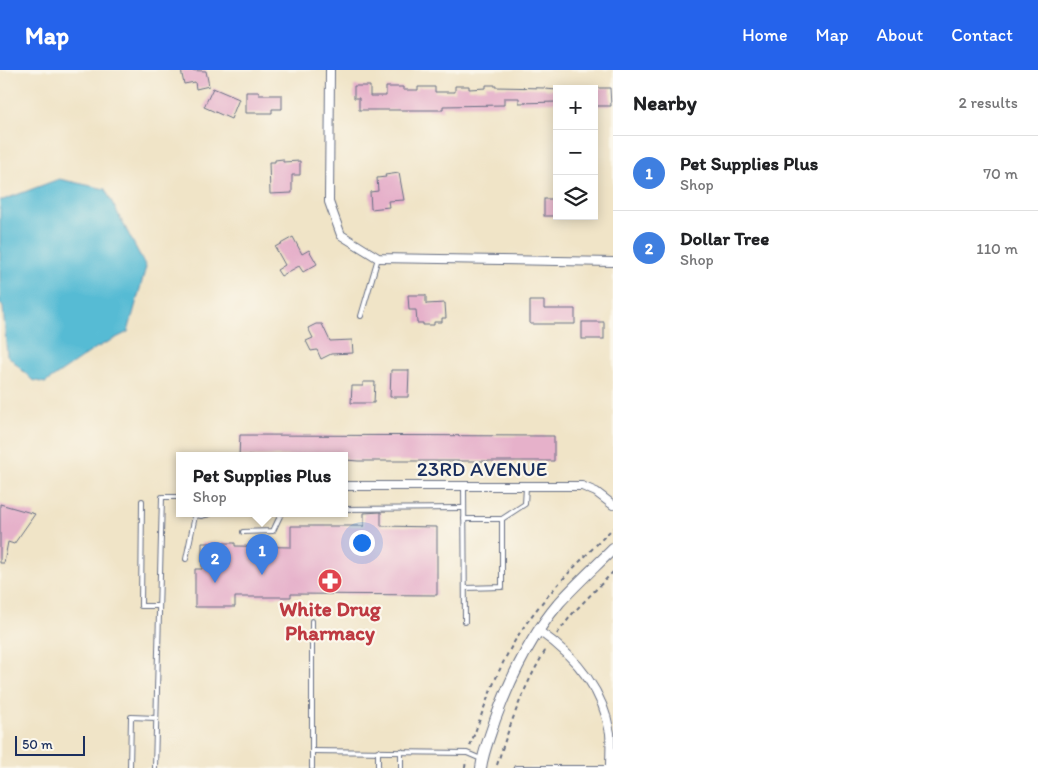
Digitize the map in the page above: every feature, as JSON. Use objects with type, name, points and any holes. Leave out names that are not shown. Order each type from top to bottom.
[{"type":"street","points":[[330,70],[329,202],[340,235],[378,258],[613,262]]},
{"type":"street","name":"23RD AVENUE","points":[[348,486],[582,486],[596,492],[613,505]]},
{"type":"street","points":[[482,764],[504,695],[539,631],[558,604],[613,548]]},
{"type":"street","points":[[539,631],[552,640],[582,668],[598,694],[610,733],[608,768]]},
{"type":"lane","points":[[360,316],[378,258]]},
{"type":"lane","points":[[464,486],[465,622]]},
{"type":"lane","points":[[464,519],[502,519],[525,504],[526,487]]},
{"type":"lane","points":[[155,768],[162,497],[176,497]]},
{"type":"lane","points":[[142,501],[141,606],[159,606]]},
{"type":"lane","points":[[348,509],[464,508]]},
{"type":"lane","points":[[186,559],[194,517]]},
{"type":"lane","points":[[243,532],[273,532],[280,517]]},
{"type":"lane","points":[[465,588],[502,587],[502,519]]},
{"type":"lane","points":[[312,622],[312,768]]},
{"type":"lane","points":[[130,768],[131,717],[156,718]]},
{"type":"lane","points":[[312,751],[467,753],[482,764]]},
{"type":"lane","points":[[378,751],[378,768]]},
{"type":"lane","points":[[401,751],[401,768]]},
{"type":"lane","points":[[516,768],[608,768]]},
{"type":"path","points":[[497,765],[509,727],[525,688],[552,640],[573,613],[613,572]]},
{"type":"water","points":[[59,179],[105,189],[146,267],[128,332],[96,348],[45,383],[32,380],[7,355],[3,307],[0,304],[0,200]]},
{"type":"building","points":[[181,70],[206,71],[209,86],[196,89],[195,82],[184,84]]},
{"type":"building","points":[[486,85],[495,85],[495,87],[553,90],[553,102],[519,103],[519,98],[504,98],[504,105],[443,106],[443,110],[359,110],[359,98],[354,98],[354,86],[370,86],[370,96],[386,96],[386,87],[403,87],[403,90],[418,90],[418,87],[435,87],[435,92],[455,92],[455,86],[469,86],[469,89],[486,88]]},
{"type":"building","points":[[213,88],[239,99],[231,119],[204,107]]},
{"type":"building","points":[[598,88],[610,88],[611,106],[598,106]]},
{"type":"building","points":[[246,92],[259,92],[259,95],[282,95],[282,109],[272,109],[272,113],[246,113]]},
{"type":"building","points":[[283,159],[283,162],[300,161],[300,175],[292,175],[292,193],[270,194],[269,162]]},
{"type":"building","points":[[399,173],[404,200],[388,201],[389,207],[371,209],[370,192],[378,191],[377,178]]},
{"type":"building","points":[[544,199],[553,199],[553,216],[544,216]]},
{"type":"building","points":[[293,237],[302,254],[309,250],[317,264],[303,272],[299,266],[281,276],[277,270],[285,265],[275,247]]},
{"type":"building","points":[[408,295],[426,295],[426,304],[445,303],[446,318],[442,318],[442,322],[434,322],[434,325],[417,323],[416,310],[409,310]]},
{"type":"building","points":[[530,301],[544,301],[544,309],[575,309],[575,324],[530,324]]},
{"type":"building","points":[[582,322],[604,322],[604,339],[582,339]]},
{"type":"building","points":[[316,324],[322,324],[330,341],[352,340],[353,353],[331,354],[321,359],[317,350],[311,351],[306,341],[313,338],[308,328]]},
{"type":"building","points":[[391,370],[409,370],[408,397],[390,397]]},
{"type":"building","points":[[363,382],[375,382],[374,403],[351,403],[352,386],[363,386]]},
{"type":"building","points":[[240,435],[554,436],[554,461],[358,461],[348,460],[348,452],[239,452]]},
{"type":"building","points":[[0,504],[35,514],[14,544],[8,542],[4,563],[0,563]]},
{"type":"building","points":[[381,512],[381,526],[437,527],[437,595],[291,594],[291,597],[235,597],[235,607],[195,607],[195,569],[202,569],[202,543],[235,543],[235,546],[291,547],[291,526],[364,526],[364,513]]},
{"type":"place","name":"Pet Supplies Plus","points":[[262,575]]},
{"type":"place","name":"White Drug Pharmacy","points":[[330,581]]},
{"type":"place","name":"Dollar Tree","points":[[215,583]]}]
